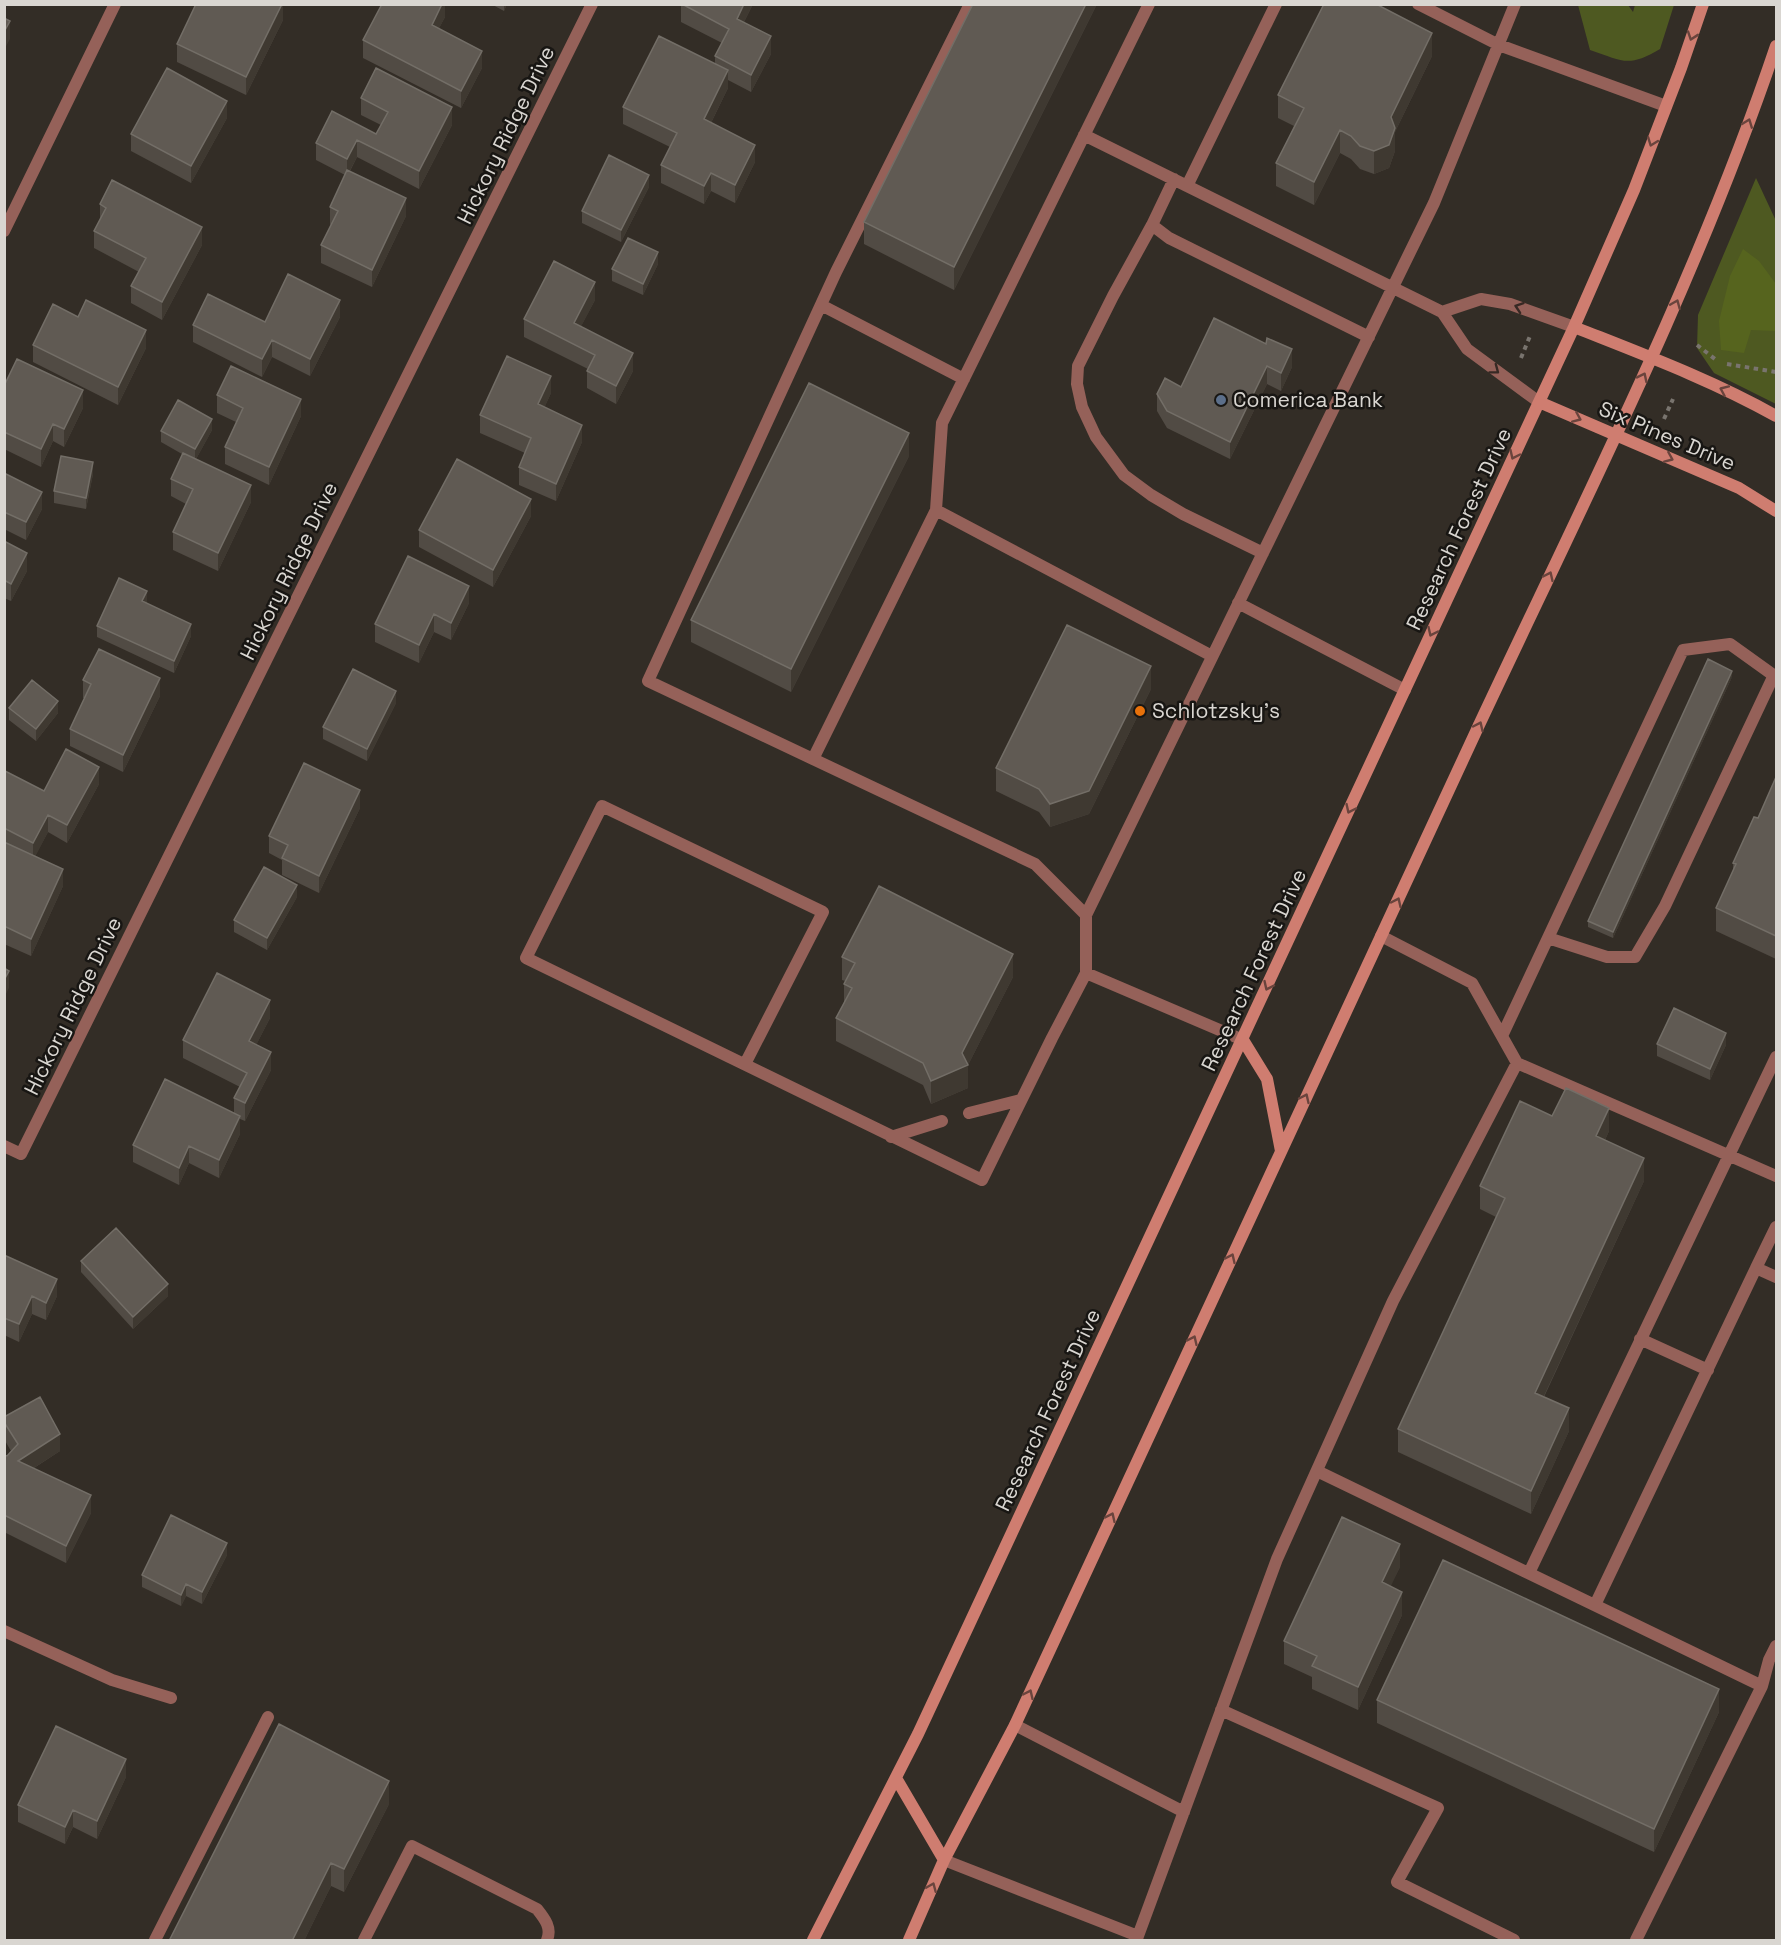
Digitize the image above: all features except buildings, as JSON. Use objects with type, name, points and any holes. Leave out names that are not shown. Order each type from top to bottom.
[{"type":"main road","name":"Research Forest Drive","points":[[813,1941],[896,1778],[1243,1040],[1574,327],[1634,190],[1703,4]]},
{"type":"main road","points":[[909,1941],[944,1860],[1015,1725],[1381,936],[1653,358],[1710,223],[1776,46]]},
{"type":"main road","points":[[1574,327],[1653,358],[1776,416]]},
{"type":"main road","name":"Six Pines Drive","points":[[1539,402],[1739,488],[1776,511]]},
{"type":"main road","points":[[1243,1040],[1267,1079],[1281,1151]]},
{"type":"main road","points":[[896,1778],[944,1860]]},
{"type":"street","points":[[4,231],[115,4]]},
{"type":"street","name":"Hickory Ridge Drive","points":[[4,1146],[21,1154],[592,4]]},
{"type":"street","points":[[970,4],[821,305],[648,681],[1035,864],[1086,915]]},
{"type":"street","points":[[813,759],[936,510],[942,423],[1149,4]]},
{"type":"street","points":[[1187,186],[1276,4]]},
{"type":"street","points":[[1418,4],[1499,45],[1666,106]]},
{"type":"street","points":[[745,1064],[823,912],[602,806],[526,958],[982,1180],[1086,973],[1086,915],[1434,203],[1515,4]]},
{"type":"street","points":[[1084,135],[1443,312],[1467,349],[1539,402]]},
{"type":"street","points":[[1174,179],[1078,366],[1077,384],[1082,407],[1096,437],[1124,475],[1183,514],[1263,553]]},
{"type":"street","points":[[1152,225],[1169,238],[1369,337]]},
{"type":"street","points":[[1443,312],[1481,299],[1510,304],[1574,327]]},
{"type":"street","points":[[821,305],[964,379]]},
{"type":"street","points":[[936,510],[1212,656]]},
{"type":"street","points":[[1238,603],[1405,690]]},
{"type":"street","points":[[1502,1036],[1683,650],[1730,644],[1775,676],[1665,906],[1635,957],[1606,957],[1548,938]]},
{"type":"street","points":[[1381,936],[1472,983],[1517,1063],[1776,1176]]},
{"type":"street","points":[[1086,973],[1243,1040]]},
{"type":"street","points":[[1529,1573],[1776,1058]]},
{"type":"street","points":[[944,1860],[1137,1938],[1277,1559],[1393,1300],[1517,1063]]},
{"type":"street","points":[[969,1113],[1021,1100]]},
{"type":"street","points":[[891,1137],[942,1121]]},
{"type":"street","points":[[1595,1605],[1776,1227]]},
{"type":"street","points":[[1756,1268],[1776,1277]]},
{"type":"street","points":[[1640,1339],[1708,1370]]},
{"type":"street","points":[[1317,1471],[1762,1686]]},
{"type":"street","points":[[4,1631],[112,1680],[171,1698]]},
{"type":"street","points":[[1636,1941],[1762,1686],[1769,1660],[1776,1646]]},
{"type":"street","points":[[1221,1710],[1438,1808],[1397,1882],[1514,1941]]},
{"type":"street","points":[[155,1941],[268,1718]]},
{"type":"street","points":[[1015,1725],[1184,1812]]},
{"type":"street","points":[[364,1941],[412,1846],[537,1909],[547,1921],[549,1937],[547,1941]]},
{"type":"path","points":[[1521,358],[1530,336]]},
{"type":"path","points":[[1697,345],[1721,363],[1776,372]]},
{"type":"path","points":[[1664,418],[1673,399]]},
{"type":"green space","points":[[1578,5],[1628,5],[1633,12],[1635,5],[1674,5],[1660,49],[1640,59],[1625,61],[1590,50]]},
{"type":"green space","points":[[1756,178],[1776,221],[1776,404],[1714,373],[1697,348],[1698,315]]},
{"type":"green space","points":[[1743,249],[1759,261],[1776,284],[1776,331],[1751,330],[1744,353],[1721,350],[1719,321],[1730,276]]},
{"type":"place","name":"Comerica Bank","points":[[1221,400]]},
{"type":"place","name":"Schlotzsky's","points":[[1140,711]]}]
